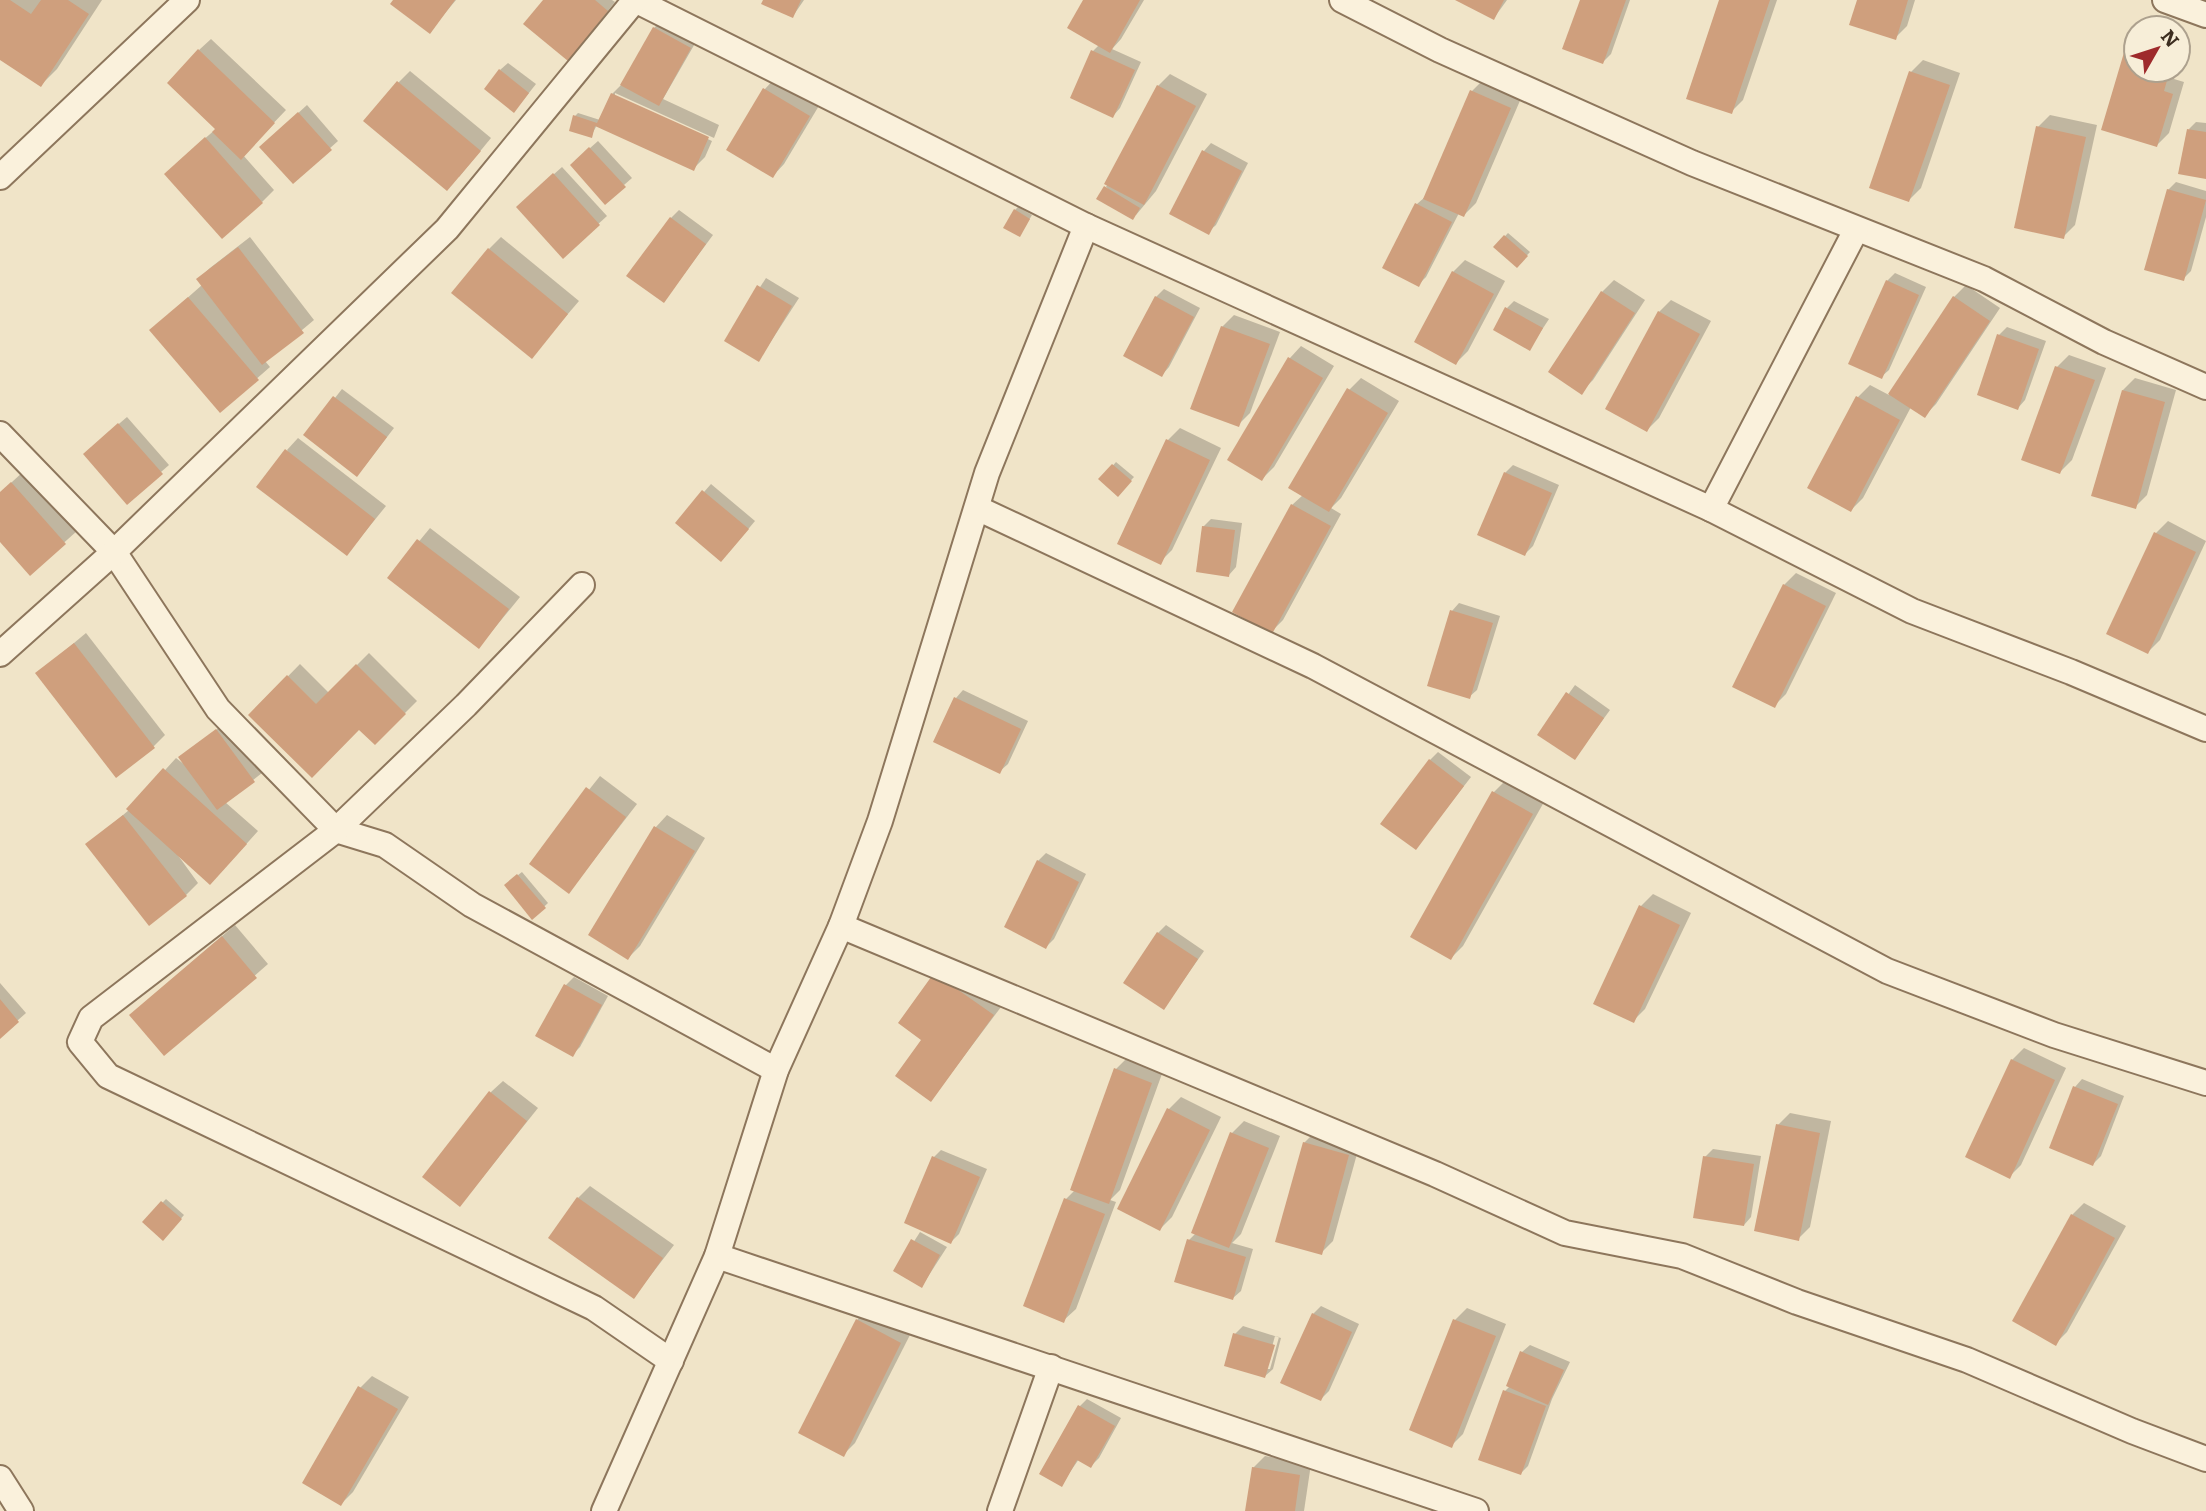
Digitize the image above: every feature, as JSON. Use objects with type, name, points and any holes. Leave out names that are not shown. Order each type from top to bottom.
[{"type":"street","points":[[0,177],[187,0]]},
{"type":"street","points":[[0,654],[114,552],[447,229],[635,0],[1086,226],[1712,509],[1912,611],[2071,672],[2206,729]]},
{"type":"street","points":[[1342,0],[1440,50],[1654,146],[1856,230],[1984,279],[2104,342],[2206,387]]},
{"type":"street","points":[[2165,0],[2206,15]]},
{"type":"street","points":[[604,1511],[717,1256],[776,1069],[841,926],[880,821],[986,473],[1086,226]]},
{"type":"street","points":[[1712,509],[1856,230]]},
{"type":"street","points":[[0,434],[114,552],[218,709],[336,830],[385,845],[472,905],[776,1069]]},
{"type":"street","points":[[977,508],[1313,666],[1887,971],[2054,1035],[2206,1083]]},
{"type":"street","points":[[582,585],[466,705],[336,830],[91,1018],[80,1042],[108,1076],[594,1308],[671,1361]]},
{"type":"street","points":[[841,926],[1422,1168],[1565,1233],[1682,1255],[1797,1303],[1967,1360],[2206,1459]]},
{"type":"street","points":[[717,1256],[1476,1511]]},
{"type":"street","points":[[1000,1511],[1051,1367]]},
{"type":"street","points":[[0,1478],[21,1511]]},
{"type":"building","points":[[0,0],[10,0],[31,14],[41,0],[68,0],[89,14],[41,87],[0,60]]},
{"type":"building","points":[[393,0],[455,0],[430,34],[390,4]]},
{"type":"building","points":[[543,0],[595,0],[608,11],[568,61],[523,24]]},
{"type":"building","points":[[763,0],[801,0],[793,18],[761,4]]},
{"type":"building","points":[[1083,0],[1140,0],[1110,53],[1067,28]]},
{"type":"building","points":[[1455,0],[1504,0],[1494,20]]},
{"type":"building","points":[[1580,0],[1626,0],[1603,64],[1562,49]]},
{"type":"building","points":[[1719,0],[1770,0],[1732,114],[1686,99]]},
{"type":"building","points":[[1857,0],[1908,0],[1896,40],[1849,25]]},
{"type":"building","points":[[653,27],[691,48],[659,106],[620,85]]},
{"type":"building","points":[[198,49],[275,123],[241,160],[212,132],[215,129],[167,83]]},
{"type":"building","points":[[1091,50],[1135,70],[1113,118],[1070,98]]},
{"type":"building","points":[[2122,59],[2122,84],[2166,84],[2164,91],[2173,94],[2157,147],[2101,130]]},
{"type":"building","points":[[499,69],[529,93],[514,113],[484,89]]},
{"type":"building","points":[[1909,71],[1950,85],[1909,202],[1869,188]]},
{"type":"building","points":[[397,81],[481,151],[447,191],[363,121]]},
{"type":"building","points":[[1157,85],[1196,106],[1144,205],[1104,184]]},
{"type":"building","points":[[763,88],[810,116],[773,178],[726,150]]},
{"type":"building","points":[[1470,90],[1511,108],[1464,217],[1423,199]]},
{"type":"building","points":[[611,93],[709,137],[694,171],[595,126],[592,138],[569,131],[573,115],[597,123]]},
{"type":"building","points":[[298,112],[332,150],[293,184],[259,147]]},
{"type":"building","points":[[2036,126],[2086,137],[2064,239],[2014,228]]},
{"type":"building","points":[[2187,129],[2206,132],[2206,179],[2178,174]]},
{"type":"building","points":[[205,137],[263,203],[222,239],[164,174]]},
{"type":"building","points":[[589,147],[626,187],[605,205],[570,165]]},
{"type":"building","points":[[1202,150],[1242,171],[1209,235],[1169,214]]},
{"type":"building","points":[[553,173],[600,225],[563,259],[516,207]]},
{"type":"building","points":[[1104,186],[1140,208],[1133,220],[1096,199]]},
{"type":"building","points":[[2167,189],[2206,200],[2184,281],[2144,270]]},
{"type":"building","points":[[1415,203],[1452,222],[1419,287],[1382,268]]},
{"type":"building","points":[[1014,209],[1030,219],[1020,237],[1003,228]]},
{"type":"building","points":[[670,217],[706,244],[664,303],[626,276]]},
{"type":"building","points":[[1504,235],[1528,256],[1517,268],[1493,247]]},
{"type":"building","points":[[238,247],[304,333],[262,365],[196,279]]},
{"type":"building","points":[[488,248],[568,314],[532,359],[451,293]]},
{"type":"building","points":[[1452,271],[1494,294],[1456,365],[1414,342]]},
{"type":"building","points":[[1886,280],[1919,295],[1882,379],[1848,364]]},
{"type":"building","points":[[757,285],[792,306],[759,362],[724,341]]},
{"type":"building","points":[[1601,291],[1635,313],[1582,395],[1548,372]]},
{"type":"building","points":[[1155,296],[1194,317],[1162,377],[1123,356]]},
{"type":"building","points":[[1953,296],[1990,321],[1925,418],[1888,394]]},
{"type":"building","points":[[188,297],[259,380],[220,413],[149,330]]},
{"type":"building","points":[[1505,307],[1543,328],[1530,351],[1493,330]]},
{"type":"building","points":[[1658,311],[1700,334],[1647,432],[1605,409]]},
{"type":"building","points":[[1221,326],[1270,344],[1239,427],[1190,409]]},
{"type":"building","points":[[1997,334],[2039,349],[2018,410],[1977,395]]},
{"type":"building","points":[[1288,357],[1323,378],[1262,481],[1227,460]]},
{"type":"building","points":[[2055,366],[2095,380],[2060,474],[2021,460]]},
{"type":"building","points":[[1347,388],[1388,413],[1329,512],[1288,488]]},
{"type":"building","points":[[2122,390],[2165,402],[2136,509],[2091,496]]},
{"type":"building","points":[[333,396],[387,437],[357,477],[303,435]]},
{"type":"building","points":[[1856,396],[1900,420],[1851,512],[1807,488]]},
{"type":"building","points":[[118,423],[163,474],[127,505],[83,454]]},
{"type":"building","points":[[1166,439],[1210,460],[1161,565],[1117,544]]},
{"type":"building","points":[[285,449],[375,519],[347,556],[256,487]]},
{"type":"building","points":[[1112,464],[1132,481],[1118,497],[1098,479]]},
{"type":"building","points":[[1504,472],[1552,493],[1525,556],[1477,535]]},
{"type":"building","points":[[11,482],[66,544],[30,576],[0,542],[0,492]]},
{"type":"building","points":[[702,490],[749,529],[721,562],[675,523]]},
{"type":"building","points":[[1291,504],[1331,526],[1272,634],[1232,612]]},
{"type":"building","points":[[1202,526],[1235,530],[1229,577],[1196,572]]},
{"type":"building","points":[[2154,532],[2196,552],[2148,654],[2106,634]]},
{"type":"building","points":[[417,539],[509,609],[479,649],[387,578]]},
{"type":"building","points":[[1783,584],[1826,606],[1775,708],[1732,687]]},
{"type":"building","points":[[1450,610],[1493,623],[1470,699],[1427,686]]},
{"type":"building","points":[[74,643],[155,748],[116,778],[35,673]]},
{"type":"building","points":[[356,664],[406,714],[375,745],[359,730],[312,778],[248,715],[287,675],[316,704]]},
{"type":"building","points":[[1566,692],[1604,718],[1575,760],[1537,735]]},
{"type":"building","points":[[954,697],[1021,729],[1000,774],[933,742]]},
{"type":"building","points":[[216,729],[255,782],[217,810],[178,757]]},
{"type":"building","points":[[1429,759],[1464,786],[1416,850],[1380,824]]},
{"type":"building","points":[[163,768],[247,844],[210,885],[126,809]]},
{"type":"building","points":[[586,787],[626,817],[569,894],[529,864]]},
{"type":"building","points":[[1492,791],[1533,814],[1451,960],[1410,937]]},
{"type":"building","points":[[123,815],[187,896],[149,926],[85,844]]},
{"type":"building","points":[[654,826],[695,851],[628,960],[588,935]]},
{"type":"building","points":[[1037,860],[1079,882],[1046,949],[1004,927]]},
{"type":"building","points":[[517,874],[546,908],[532,920],[504,885]]},
{"type":"building","points":[[1639,905],[1680,925],[1634,1023],[1593,1004]]},
{"type":"building","points":[[1157,932],[1198,959],[1164,1010],[1123,983]]},
{"type":"building","points":[[222,936],[257,978],[164,1056],[129,1015]]},
{"type":"building","points":[[934,973],[994,1015],[931,1102],[895,1076],[921,1040],[898,1023]]},
{"type":"building","points":[[564,984],[602,1005],[573,1057],[535,1036]]},
{"type":"building","points":[[0,999],[19,1022],[0,1039]]},
{"type":"building","points":[[2011,1059],[2055,1080],[2010,1179],[1965,1157]]},
{"type":"building","points":[[1114,1068],[1152,1083],[1109,1204],[1070,1190]]},
{"type":"building","points":[[2073,1086],[2118,1104],[2093,1166],[2049,1148]]},
{"type":"building","points":[[489,1091],[527,1121],[460,1207],[422,1177]]},
{"type":"building","points":[[1167,1108],[1210,1130],[1160,1231],[1117,1209]]},
{"type":"building","points":[[1776,1124],[1820,1133],[1799,1241],[1754,1231]]},
{"type":"building","points":[[1230,1132],[1269,1148],[1229,1248],[1191,1233]]},
{"type":"building","points":[[1303,1142],[1349,1155],[1322,1255],[1275,1242]]},
{"type":"building","points":[[932,1156],[980,1177],[951,1244],[904,1223]]},
{"type":"building","points":[[1703,1156],[1754,1164],[1744,1226],[1693,1218]]},
{"type":"building","points":[[577,1197],[663,1258],[634,1299],[548,1238]]},
{"type":"building","points":[[1064,1198],[1105,1214],[1064,1323],[1023,1306]]},
{"type":"building","points":[[161,1201],[182,1219],[163,1241],[142,1222]]},
{"type":"building","points":[[2071,1214],[2115,1238],[2056,1346],[2012,1321]]},
{"type":"building","points":[[911,1239],[940,1255],[922,1288],[893,1271]]},
{"type":"building","points":[[1187,1239],[1246,1257],[1233,1300],[1174,1282]]},
{"type":"building","points":[[1312,1313],[1352,1332],[1321,1401],[1280,1383]]},
{"type":"building","points":[[856,1319],[901,1343],[844,1457],[798,1433]]},
{"type":"building","points":[[1453,1319],[1496,1336],[1452,1448],[1409,1430]]},
{"type":"building","points":[[1233,1333],[1275,1345],[1265,1378],[1224,1366]]},
{"type":"building","points":[[1520,1351],[1564,1370],[1548,1405],[1506,1386]]},
{"type":"building","points":[[358,1386],[398,1409],[341,1506],[302,1483]]},
{"type":"building","points":[[1503,1390],[1546,1406],[1521,1475],[1478,1460]]},
{"type":"building","points":[[1078,1405],[1115,1426],[1091,1468],[1077,1460],[1062,1487],[1039,1474]]},
{"type":"building","points":[[1252,1467],[1300,1475],[1295,1511],[1245,1511]]}]
